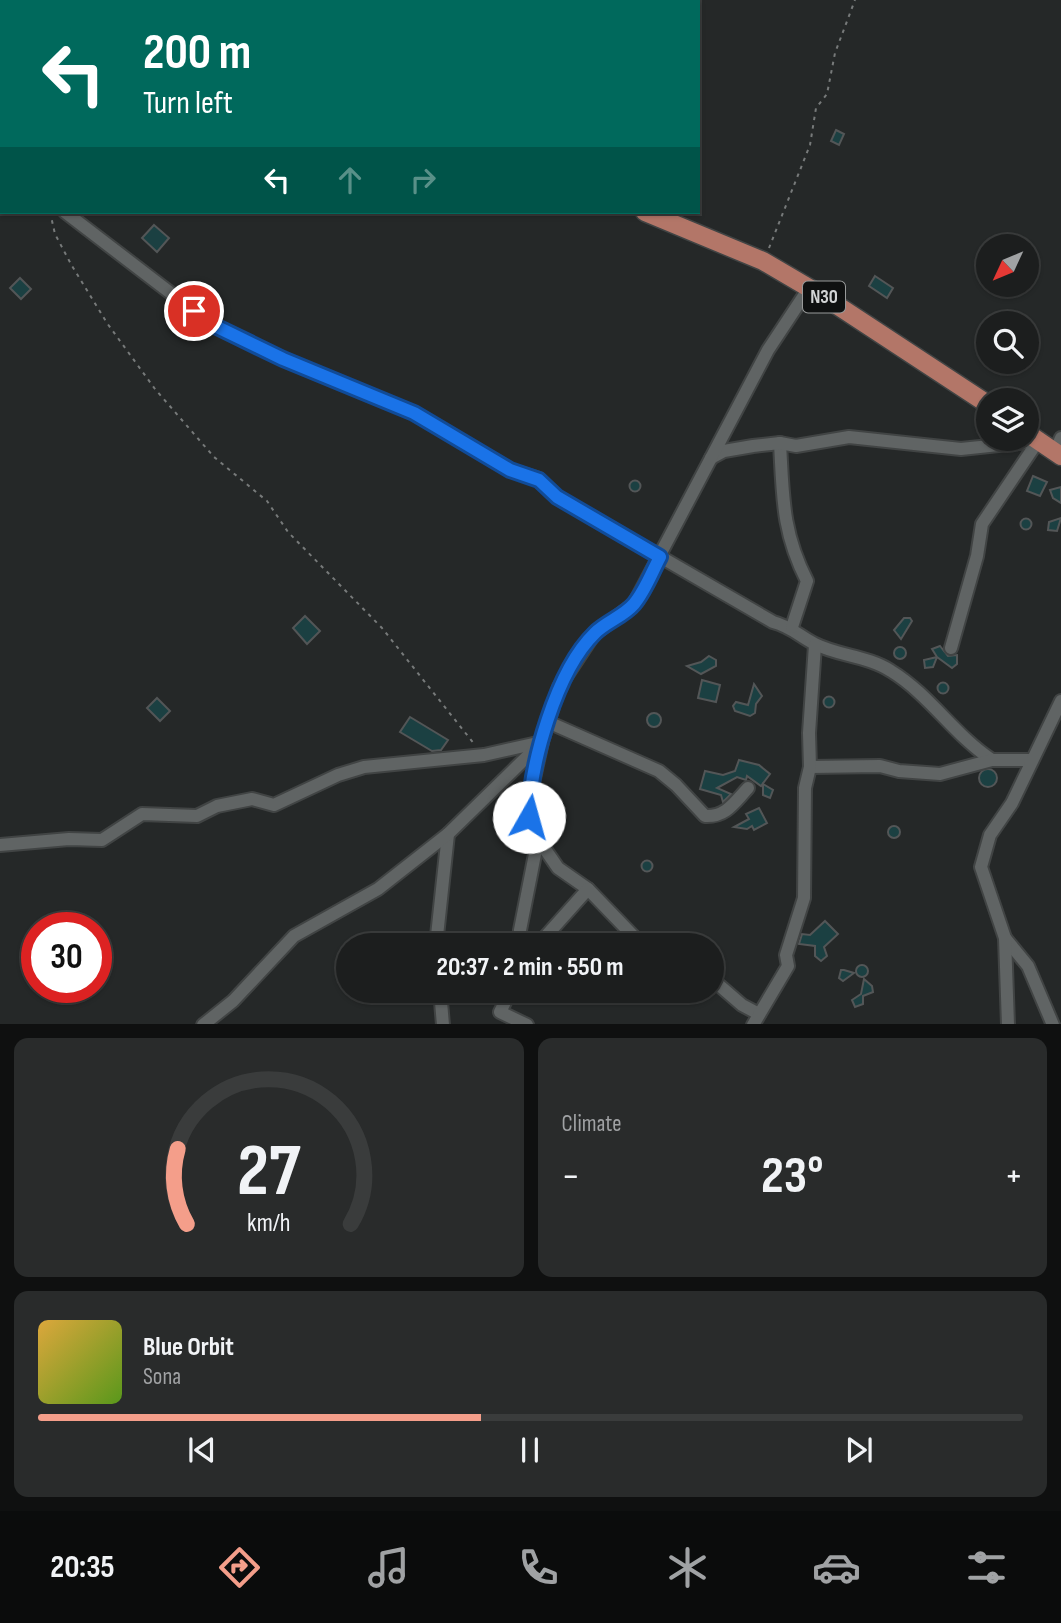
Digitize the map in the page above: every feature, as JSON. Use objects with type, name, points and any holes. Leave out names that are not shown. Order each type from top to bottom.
[{"type":"main road","name":"N30","points":[[650,214],[763,261],[976,397]]},
{"type":"main road","points":[[1039,440],[1059,449]]},
{"type":"street","points":[[68,214],[211,324],[283,359],[414,413],[510,470],[539,480],[557,497],[773,622],[792,627],[815,645],[856,656],[891,671],[930,703],[967,743],[992,760]]},
{"type":"street","points":[[630,933],[588,889],[558,868],[538,839],[529,817],[529,801],[542,742],[559,687],[594,634],[634,604],[768,350],[809,288]]},
{"type":"street","points":[[711,458],[724,452],[780,443],[796,446],[849,437],[961,449],[976,446]]},
{"type":"street","points":[[780,443],[783,501],[790,549],[807,581],[792,627]]},
{"type":"street","points":[[951,648],[977,556],[982,524],[1025,451]]},
{"type":"street","points":[[724,989],[756,1019],[775,992],[788,966],[786,955],[804,898],[805,788],[810,766],[809,733],[815,645]]},
{"type":"street","points":[[1008,1024],[1005,938],[981,867],[990,835],[1012,803],[1030,760],[1048,733],[1061,701]]},
{"type":"street","points":[[548,722],[659,771],[677,785],[705,816],[717,817],[727,811],[748,788]]},
{"type":"street","points":[[1048,733],[1061,729]]},
{"type":"street","points":[[0,845],[69,839],[102,840],[142,814],[197,816],[217,806],[252,799],[274,804],[338,775],[364,767],[484,755],[542,742]]},
{"type":"street","points":[[203,1024],[233,1001],[294,936],[378,889],[448,834],[542,742]]},
{"type":"street","points":[[810,766],[880,766],[899,771],[940,774],[992,760],[1030,760]]},
{"type":"street","points":[[437,933],[448,834]]},
{"type":"street","points":[[520,933],[538,839]]},
{"type":"street","points":[[549,933],[588,889]]},
{"type":"street","points":[[1005,938],[1028,966],[1053,1024]]},
{"type":"street","points":[[441,1003],[443,1024]]},
{"type":"street","points":[[504,1003],[500,1012],[527,1024]]},
{"type":"path","points":[[763,261],[810,145],[816,108],[827,94],[835,52],[855,0]]},
{"type":"path","points":[[50,214],[55,234],[72,266],[107,323],[155,389],[214,457],[267,501],[288,532],[382,628],[484,755]]},
{"type":"building","points":[[836,130],[844,134],[839,145],[831,141]]},
{"type":"building","points":[[154,225],[169,238],[157,252],[142,238]]},
{"type":"building","points":[[875,276],[893,288],[887,298],[869,286]]},
{"type":"building","points":[[20,278],[31,289],[21,299],[10,288]]},
{"type":"building","points":[[1033,476],[1047,482],[1040,496],[1027,491]]},
{"type":"building","points":[[635,481],[639,482],[639,490],[635,491],[631,490],[630,486],[631,482]]},
{"type":"building","points":[[1061,487],[1061,503],[1053,498],[1050,490]]},
{"type":"building","points":[[1061,518],[1057,531],[1048,530],[1049,522]]},
{"type":"building","points":[[1026,519],[1030,520],[1030,528],[1026,529],[1022,528],[1021,524],[1022,520]]},
{"type":"building","points":[[305,616],[320,631],[307,644],[293,628]]},
{"type":"building","points":[[904,618],[910,618],[912,621],[901,639],[894,630]]},
{"type":"building","points":[[940,646],[948,656],[957,655],[957,664],[952,668],[937,657],[932,649]]},
{"type":"building","points":[[900,647],[906,653],[900,659],[894,653]]},
{"type":"building","points":[[709,656],[716,660],[716,666],[701,674],[687,666],[701,662]]},
{"type":"building","points":[[937,657],[933,667],[925,668],[924,660]]},
{"type":"building","points":[[702,680],[720,685],[716,702],[698,698]]},
{"type":"building","points":[[943,682],[949,688],[943,694],[937,688]]},
{"type":"building","points":[[754,684],[762,696],[756,704],[755,713],[750,716],[735,711],[733,706],[736,702],[748,705]]},
{"type":"building","points":[[829,697],[833,698],[833,706],[829,707],[825,706],[824,702],[825,698]]},
{"type":"building","points":[[157,698],[170,711],[160,721],[147,708]]},
{"type":"building","points":[[654,713],[659,715],[659,725],[654,727],[649,725],[647,720],[649,715]]},
{"type":"building","points":[[410,717],[448,740],[441,750],[432,751],[400,732]]},
{"type":"building","points":[[739,760],[759,765],[770,774],[761,786],[747,776],[746,780],[737,777],[717,788],[731,794],[723,802],[721,795],[700,789],[705,771],[723,775],[735,771]]},
{"type":"building","points":[[988,769],[994,772],[997,778],[994,784],[988,787],[982,784],[979,778],[982,772]]},
{"type":"building","points":[[763,784],[773,790],[770,798],[763,795]]},
{"type":"building","points":[[759,808],[767,823],[754,830],[752,826],[747,829],[734,827],[749,819],[746,814]]},
{"type":"building","points":[[889,827],[899,827],[899,837],[889,837]]},
{"type":"building","points":[[647,860],[653,866],[647,872],[641,866]]},
{"type":"building","points":[[825,921],[838,934],[824,947],[827,956],[821,961],[815,956],[815,946],[799,944],[802,934],[810,935]]},
{"type":"building","points":[[862,965],[868,971],[862,977],[856,971]]},
{"type":"building","points":[[841,970],[854,973],[843,981],[839,978]]},
{"type":"building","points":[[864,979],[872,986],[873,992],[863,996],[863,1004],[855,1007],[852,1000],[861,994]]},
{"type":"route","points":[[194,311],[211,324],[283,359],[414,413],[510,470],[539,480],[557,497],[660,557],[634,604],[594,634],[559,687],[542,742],[529,801],[529,817]]}]
